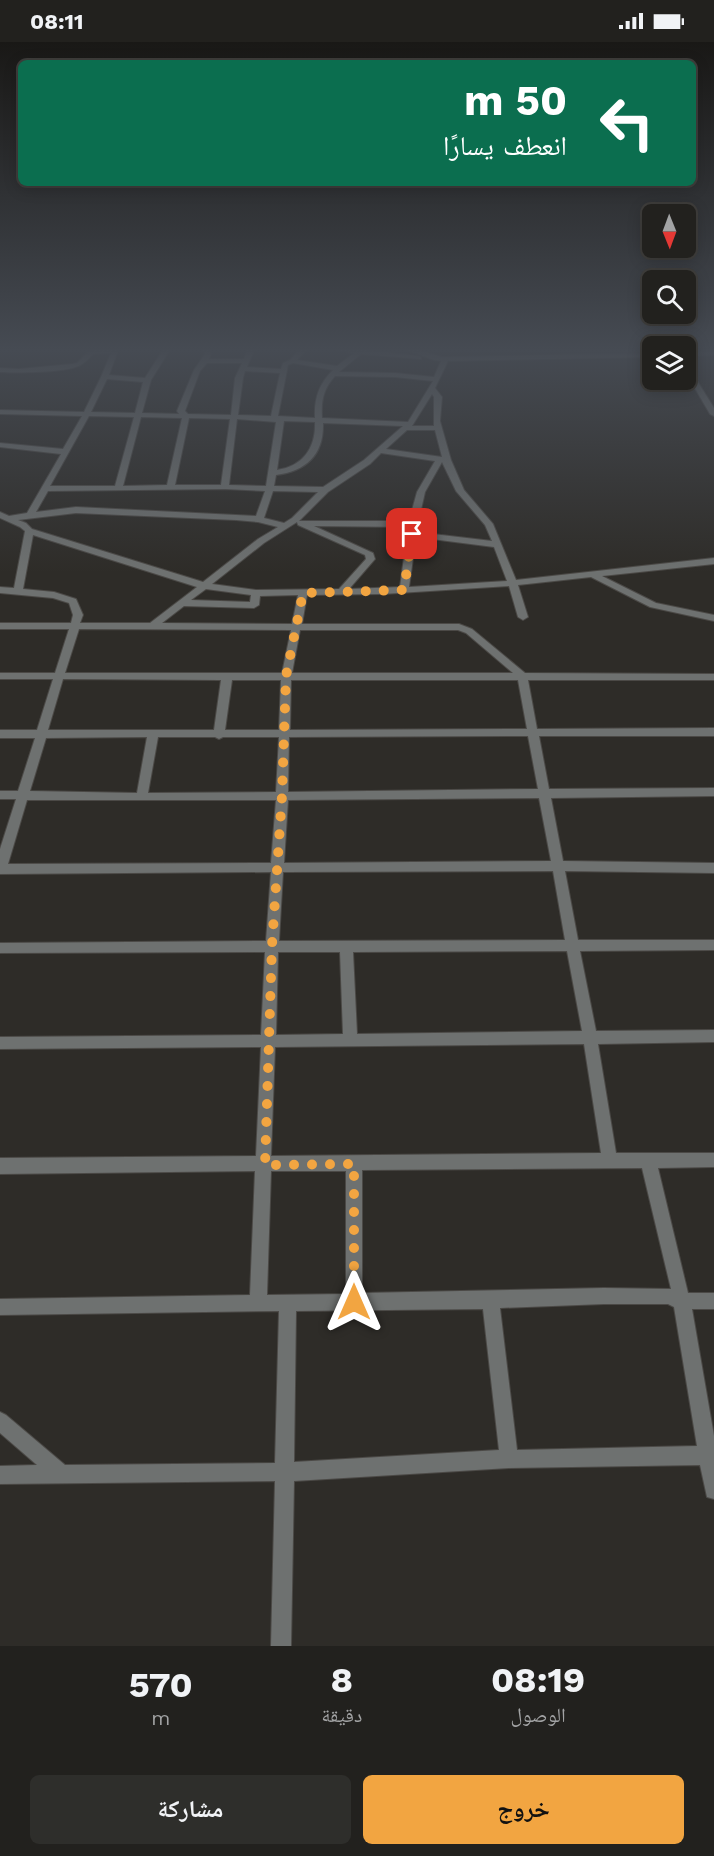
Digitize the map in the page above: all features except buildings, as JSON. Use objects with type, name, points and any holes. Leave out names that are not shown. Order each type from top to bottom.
[{"type":"street","points":[[31,514],[82,423]]},
{"type":"street","points":[[119,487],[134,423]]},
{"type":"street","points":[[170,488],[184,423]]},
{"type":"street","points":[[225,487],[235,423]]},
{"type":"street","points":[[259,519],[273,473],[277,423]]},
{"type":"street","points":[[273,473],[285,472],[305,462],[318,443],[318,423]]},
{"type":"street","points":[[345,423],[438,428]]},
{"type":"street","points":[[298,522],[325,490],[367,462],[410,423]]},
{"type":"street","points":[[438,423],[443,459],[460,491],[485,517],[499,545],[523,617]]},
{"type":"street","points":[[0,445],[66,452]]},
{"type":"street","points":[[380,451],[443,459]]},
{"type":"street","points":[[404,590],[421,492],[443,459]]},
{"type":"street","points":[[45,489],[225,487],[325,490]]},
{"type":"street","points":[[5,516],[76,510],[259,519],[285,526]]},
{"type":"street","points":[[5,516],[29,531],[205,586],[256,594],[404,590],[513,583],[595,576],[714,561]]},
{"type":"street","points":[[153,626],[261,541],[285,526],[298,522],[413,529],[499,545]]},
{"type":"street","points":[[298,522],[369,553],[370,559],[342,591]]},
{"type":"street","points":[[18,591],[29,531]]},
{"type":"street","points":[[595,576],[653,605],[714,618]]},
{"type":"street","points":[[0,591],[54,596],[73,602],[77,609],[76,625],[0,869],[557,866],[714,868]]},
{"type":"street","points":[[258,1303],[272,945],[282,796],[286,676],[303,593]]},
{"type":"street","points":[[182,603],[254,605],[256,594]]},
{"type":"street","points":[[0,626],[459,627],[469,631],[522,676],[571,946],[590,1037],[610,1161]]},
{"type":"street","points":[[219,735],[227,675]]},
{"type":"street","points":[[0,676],[714,677]]},
{"type":"street","points":[[0,734],[714,732]]},
{"type":"street","points":[[142,797],[153,735]]},
{"type":"street","points":[[0,795],[142,797],[714,792]]},
{"type":"street","points":[[0,948],[272,945],[714,945]]},
{"type":"street","points":[[346,946],[350,1039]]},
{"type":"street","points":[[0,1042],[270,1042],[714,1035]]},
{"type":"street","points":[[0,1166],[610,1161],[649,1163],[714,1160]]},
{"type":"street","points":[[649,1163],[682,1301],[711,1455],[714,1490]]},
{"type":"street","points":[[354,1164],[354,1302]]},
{"type":"street","points":[[0,1307],[668,1296],[682,1301],[714,1301]]},
{"type":"street","points":[[491,1300],[509,1459]]},
{"type":"street","points":[[281,1646],[288,1303]]},
{"type":"street","points":[[0,1421],[61,1474]]},
{"type":"street","points":[[0,1475],[284,1472],[509,1459],[711,1455]]},
{"type":"route","points":[[354,1302],[354,1164],[265,1165],[272,945],[282,796],[286,676],[303,593],[404,590],[412,534]]}]
